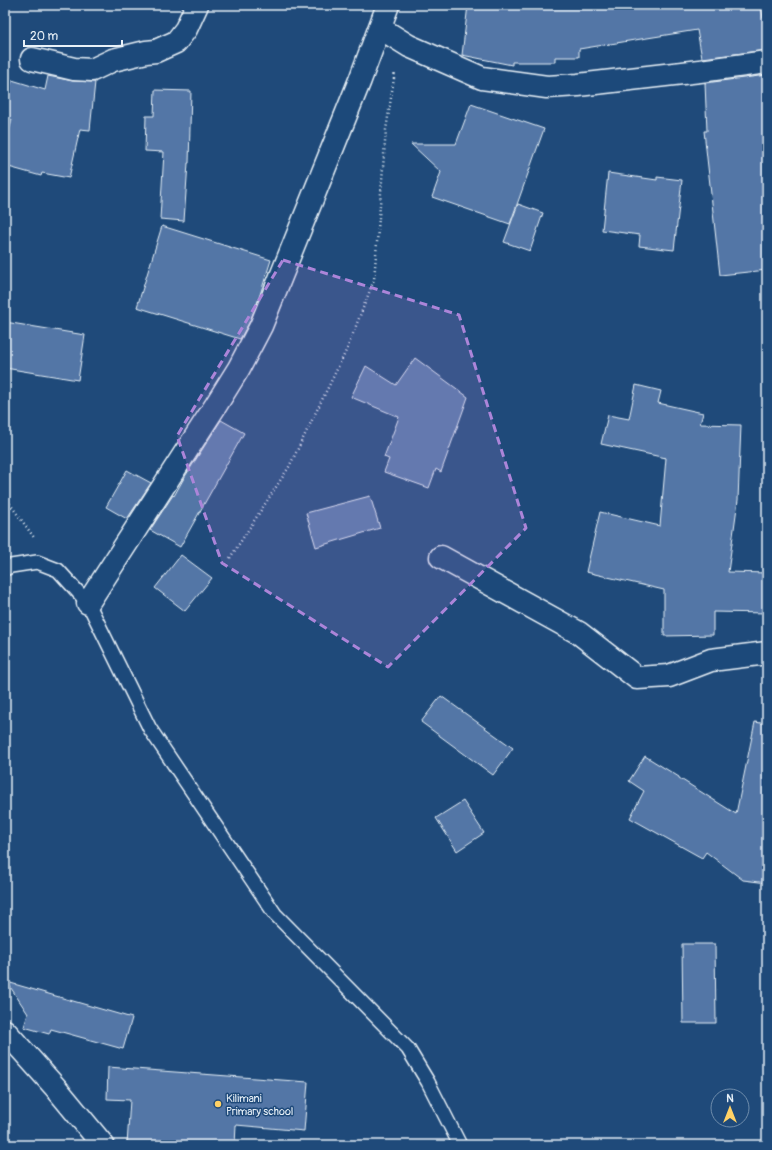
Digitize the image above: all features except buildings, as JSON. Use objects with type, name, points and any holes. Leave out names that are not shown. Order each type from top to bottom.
[{"type":"street","points":[[32,59],[74,68],[92,70],[113,60],[156,51],[176,42],[186,29],[197,5]]},
{"type":"street","points":[[88,603],[216,405],[239,368],[261,326],[360,80],[388,5]]},
{"type":"street","points":[[380,28],[409,46],[482,78],[547,87],[586,84],[767,62]]},
{"type":"street","points":[[441,557],[579,633],[637,678],[669,676],[711,660],[767,653]]},
{"type":"street","points":[[5,1032],[56,1088],[103,1145]]},
{"type":"lane","points":[[5,569],[11,566],[37,562],[58,570],[88,603],[150,729],[275,914],[408,1049],[428,1082],[460,1145]]},
{"type":"path","points":[[230,558],[289,467],[347,349],[374,280],[386,130],[400,41]]},
{"type":"path","points":[[5,497],[58,570]]},
{"type":"highlighted area","points":[[283,260],[459,315],[526,528],[388,667],[222,563],[177,436]]},
{"type":"place","name":"Kilimani Primary school","points":[[218,1104]]}]
